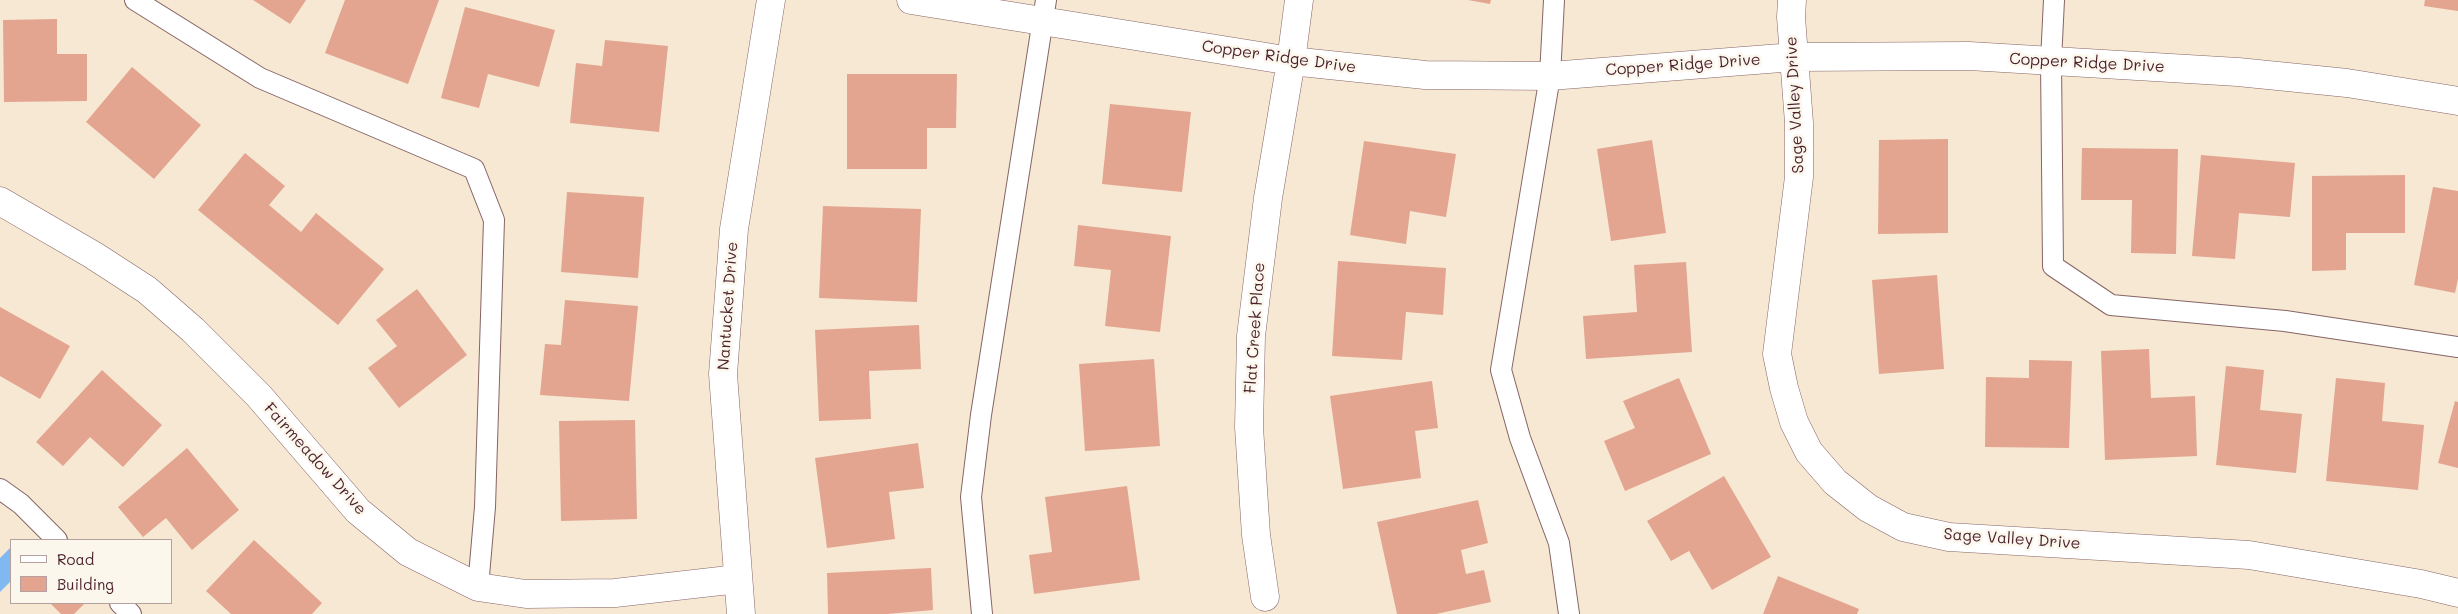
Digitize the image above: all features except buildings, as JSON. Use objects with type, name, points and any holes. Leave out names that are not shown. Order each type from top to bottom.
[{"type":"street","name":"Nantucket Drive","points":[[741,614],[723,374],[734,229],[771,0]]},
{"type":"street","name":"Copper Ridge Drive","points":[[911,0],[1044,10],[1291,61],[1425,75],[1550,76],[1794,57],[1969,56],[2238,72],[2347,83],[2458,101]]},
{"type":"street","name":"Flat Creek Place","points":[[1265,597],[1256,535],[1248,427],[1251,336],[1268,198],[1291,61],[1299,0]]},
{"type":"street","name":"Sage Valley Drive","points":[[1792,0],[1791,17],[1799,123],[1799,177],[1777,354],[1784,388],[1798,429],[1809,452],[1842,487],[1868,508],[1903,527],[1949,537],[2249,555],[2412,582],[2458,593]]},
{"type":"street","name":"Fairmeadow Drive","points":[[0,201],[93,255],[147,290],[193,330],[259,396],[358,511],[408,552],[478,587],[526,594],[615,593],[738,579]]},
{"type":"lane","points":[[135,0],[260,78],[474,170],[494,220],[485,506],[478,587]]},
{"type":"lane","points":[[1554,0],[1550,76],[1501,370],[1520,438],[1559,543],[1569,614]]},
{"type":"lane","points":[[2054,0],[2051,61],[2053,266],[2111,305],[2285,321],[2458,347]]},
{"type":"lane","points":[[982,614],[971,496],[981,415],[1044,10]]},
{"type":"lane","points":[[0,489],[21,504],[56,539]]},
{"type":"lane","points":[[121,604],[131,614]]},
{"type":"water","points":[[10,548],[10,582],[0,592],[0,558]]}]
